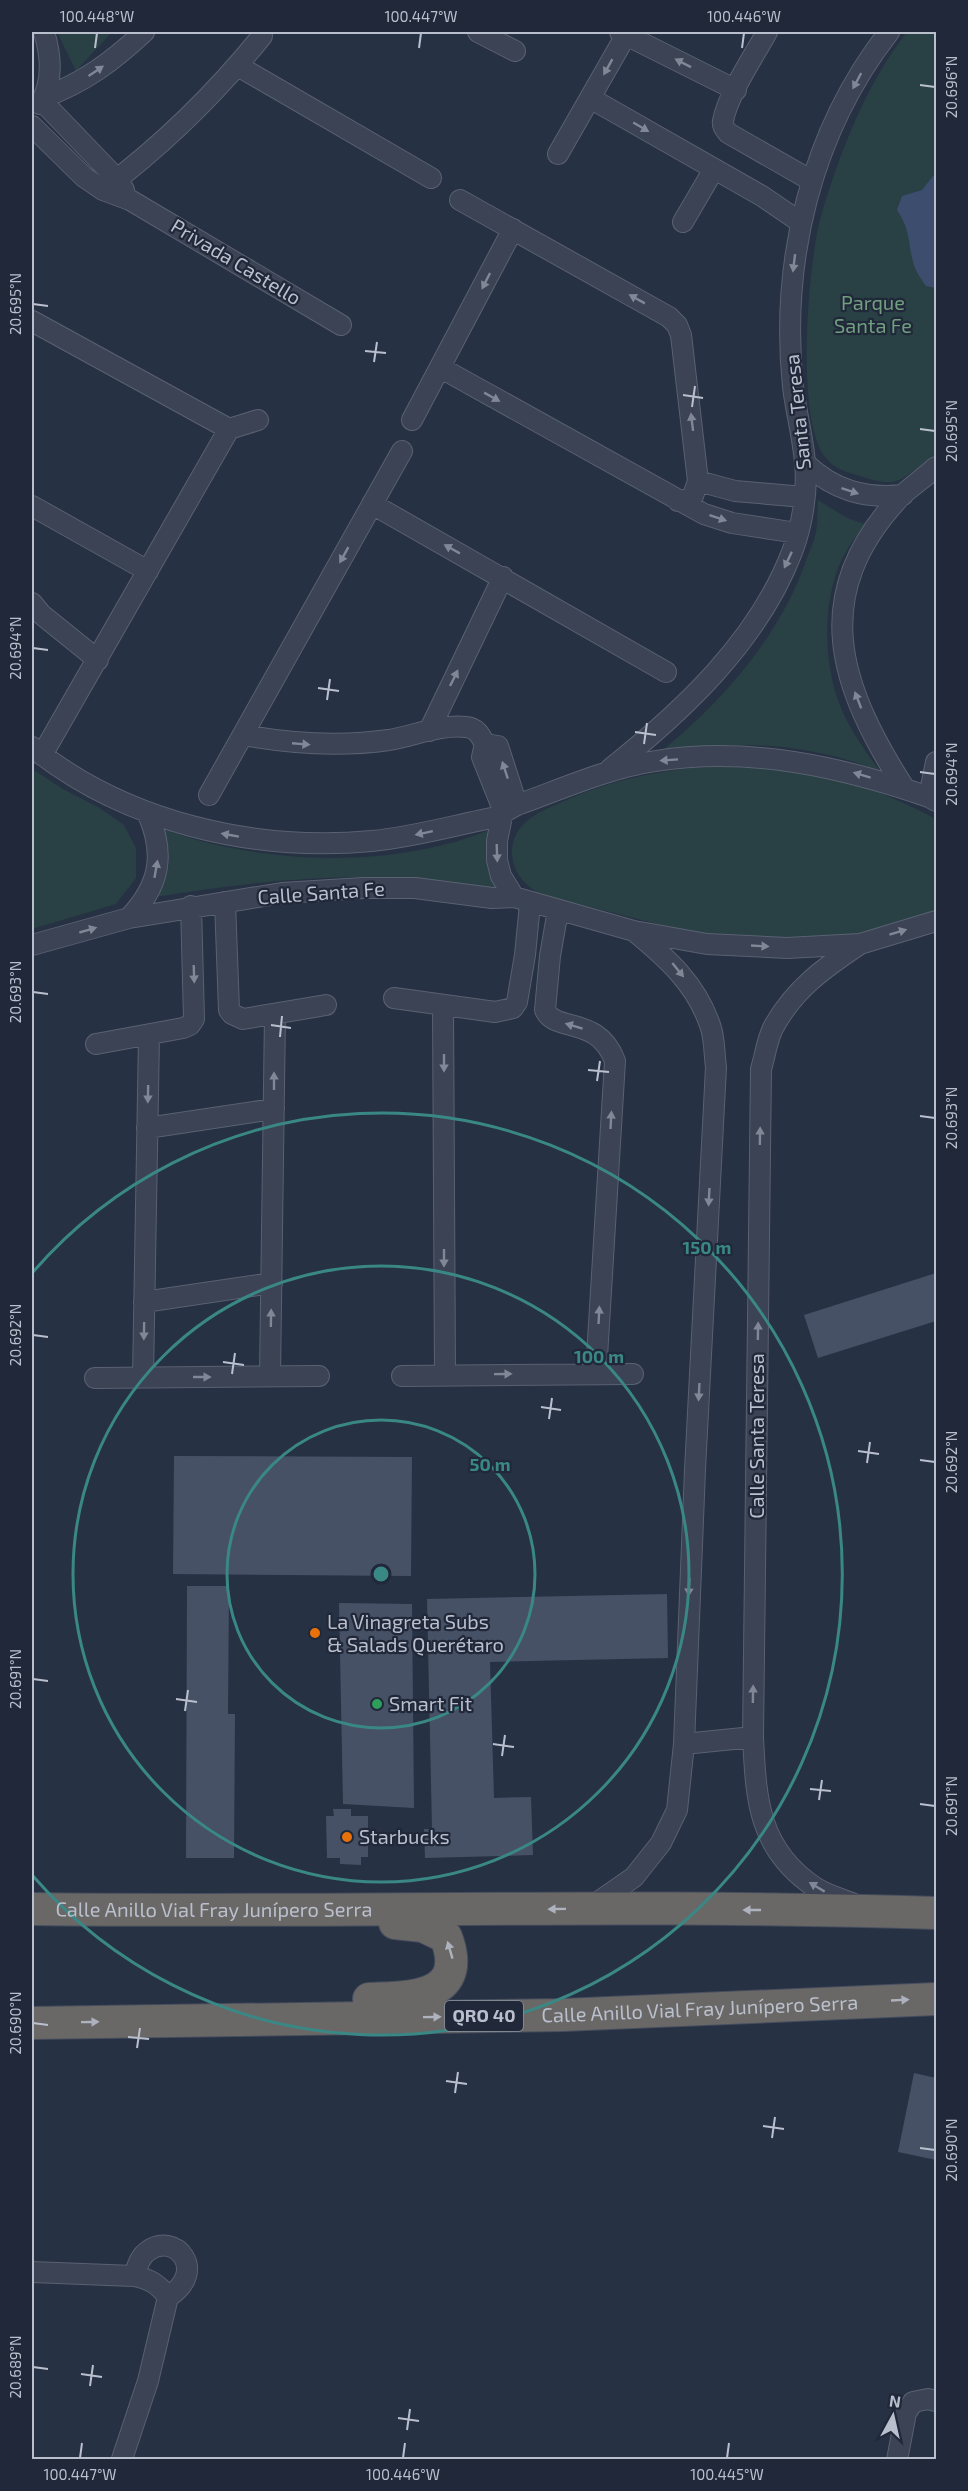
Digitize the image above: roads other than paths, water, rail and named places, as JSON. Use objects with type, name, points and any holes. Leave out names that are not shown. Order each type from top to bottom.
[{"type":"highway","name":"Calle Anillo Vial Fray Junípero Serra","points":[[32,1909],[199,1911],[589,1909],[936,1913]]},
{"type":"highway","points":[[197,2020],[241,2003],[393,1999],[418,1994],[435,1990],[446,1982],[453,1962],[446,1937],[423,1926],[399,1923],[290,1924],[199,1911]]},
{"type":"highway","name":"Calle Anillo Vial Fray Junípero Serra","points":[[32,2023],[563,2015],[936,1999]]},
{"type":"street","points":[[39,104],[50,75],[50,52],[44,32]]},
{"type":"street","points":[[39,104],[88,77],[116,58],[144,32]]},
{"type":"street","points":[[478,32],[515,51]]},
{"type":"street","points":[[767,32],[736,90],[723,121],[724,128],[728,133],[812,181]]},
{"type":"street","name":"Santa Teresa","points":[[602,776],[652,736],[694,695],[760,616],[792,552],[804,497],[806,464],[793,387],[789,324],[791,286],[800,222],[812,181],[832,129],[866,65],[889,32]]},
{"type":"street","points":[[558,154],[590,99],[623,33],[736,90]]},
{"type":"street","points":[[39,104],[110,184],[181,126],[238,66],[262,36]]},
{"type":"street","points":[[238,66],[431,178]]},
{"type":"street","points":[[590,99],[762,195],[800,222]]},
{"type":"street","name":"Privada Castello","points":[[32,126],[84,177],[110,184],[130,200],[341,325]]},
{"type":"street","points":[[683,222],[714,169]]},
{"type":"street","points":[[460,200],[669,317],[677,325],[681,335],[698,481],[697,492],[684,501],[678,501]]},
{"type":"street","points":[[412,420],[513,229]]},
{"type":"street","points":[[32,321],[229,429]]},
{"type":"street","points":[[441,368],[704,514],[732,523],[797,533]]},
{"type":"street","points":[[258,420],[229,429],[98,660],[37,751],[97,788],[147,812],[185,824],[272,841],[318,843],[370,841],[410,836],[508,811],[602,776],[657,760],[723,756],[790,760],[853,772],[933,799],[936,762]]},
{"type":"street","points":[[209,795],[402,451]]},
{"type":"street","points":[[806,464],[818,475],[848,491],[881,497],[903,495]]},
{"type":"street","points":[[905,789],[880,750],[846,667],[842,639],[843,603],[852,567],[872,530],[903,495],[936,467]]},
{"type":"street","points":[[698,481],[735,491],[804,497]]},
{"type":"street","points":[[372,504],[666,672]]},
{"type":"street","points":[[32,506],[148,571]]},
{"type":"street","points":[[429,731],[503,577]]},
{"type":"street","points":[[32,603],[41,614],[98,660]]},
{"type":"street","points":[[243,735],[299,744],[355,744],[392,740],[463,726],[479,732],[485,744],[498,746],[508,811],[498,828],[497,860],[501,876],[522,901],[525,955],[517,1002],[513,1008],[495,1012],[394,998]]},
{"type":"street","points":[[129,918],[142,904],[152,887],[158,868],[157,839],[147,812]]},
{"type":"street","name":"Calle Santa Fe","points":[[32,945],[129,918],[191,906],[282,893],[363,888],[415,888],[522,901],[634,931],[707,944],[787,948],[860,944]]},
{"type":"street","points":[[225,902],[229,1010],[232,1014],[243,1019],[326,1005]]},
{"type":"street","points":[[96,1044],[149,1036],[190,1025],[194,1019],[191,906]]},
{"type":"street","points":[[558,910],[550,956],[545,1010],[552,1019],[597,1034],[611,1050],[615,1060],[596,1373]]},
{"type":"street","points":[[860,944],[936,921]]},
{"type":"street","points":[[589,1909],[634,1876],[661,1843],[677,1810],[684,1744],[694,1482],[716,1067],[711,1027],[696,992],[670,961],[634,931]]},
{"type":"street","name":"Calle Santa Teresa","points":[[860,944],[820,970],[795,995],[772,1030],[761,1069],[753,1737],[758,1806],[774,1845],[794,1870],[817,1888],[870,1911]]},
{"type":"street","points":[[443,1005],[445,1375]]},
{"type":"street","points":[[270,1376],[275,1014]]},
{"type":"street","points":[[143,1377],[149,1036]]},
{"type":"street","points":[[147,1128],[274,1109]]},
{"type":"street","points":[[144,1302],[272,1283]]},
{"type":"street","points":[[402,1376],[633,1374]]},
{"type":"street","points":[[95,1378],[319,1376]]},
{"type":"street","points":[[684,1744],[753,1737]]},
{"type":"street","points":[[122,2459],[148,2381],[168,2297],[179,2290],[186,2278],[188,2266],[182,2254],[169,2246],[159,2245],[146,2252],[134,2276]]},
{"type":"street","points":[[32,2272],[134,2276],[148,2279],[160,2286],[168,2297]]},
{"type":"street","points":[[897,2460],[906,2413],[913,2402],[928,2399],[936,2401]]},
{"type":"water","points":[[933,176],[936,177],[936,288],[926,286],[916,270],[907,231],[897,210],[902,196],[922,190]]},
{"type":"place","name":"La Vinagreta Subs & Salads Querétaro","points":[[315,1633]]},
{"type":"place","name":"Smart Fit","points":[[377,1704]]},
{"type":"place","name":"Starbucks","points":[[347,1837]]},
{"type":"park label","name":"Parque Santa Fe","points":[[873,314]]}]
